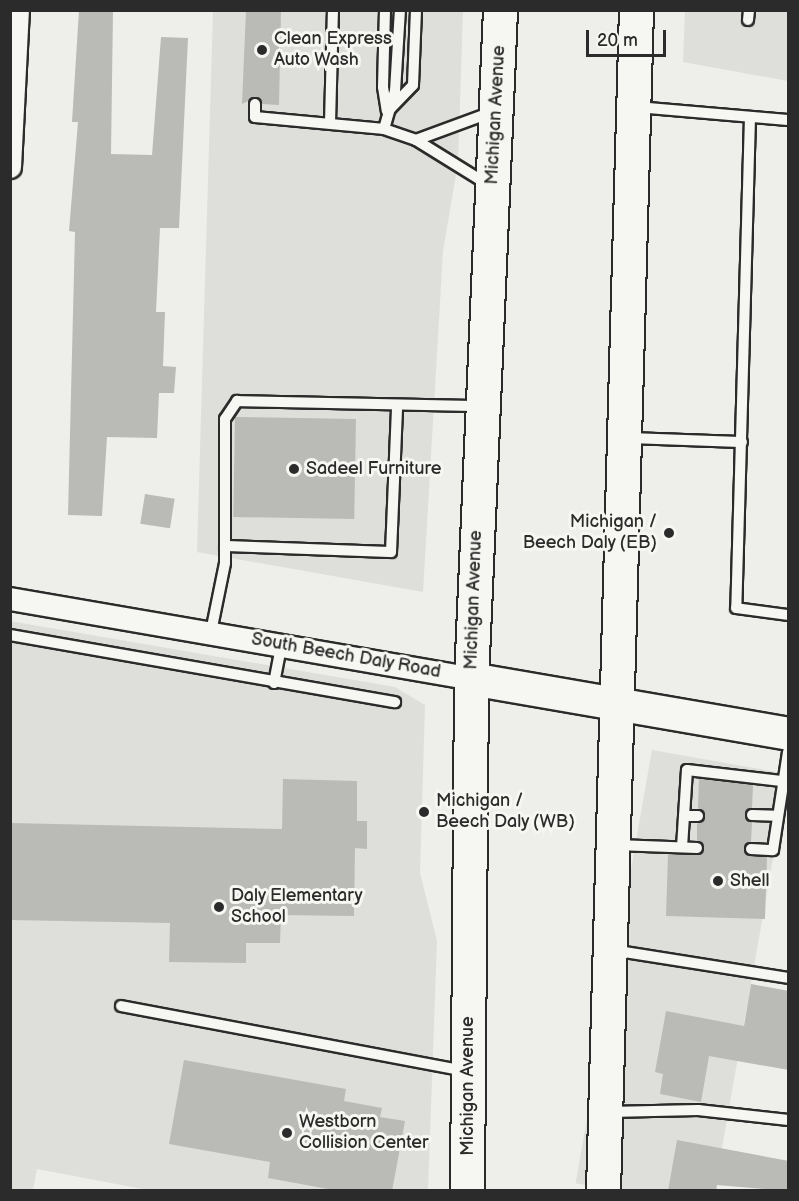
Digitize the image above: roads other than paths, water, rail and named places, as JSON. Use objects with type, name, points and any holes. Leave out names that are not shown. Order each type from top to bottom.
[{"type":"main road","name":"Michigan Avenue","points":[[467,1191],[471,679],[500,10]]},
{"type":"main road","points":[[603,1191],[620,704],[636,10]]},
{"type":"main road","name":"South Beech Daly Road","points":[[471,679],[788,736]]},
{"type":"street","points":[[10,166],[18,10]]},
{"type":"street","name":"South Beech Daly Road","points":[[10,599],[211,632],[471,679]]},
{"type":"lane","points":[[330,123],[333,10]]},
{"type":"lane","points":[[385,10],[383,87],[388,111]]},
{"type":"lane","points":[[384,129],[395,91],[400,10]]},
{"type":"lane","points":[[388,111],[413,85],[416,10]]},
{"type":"lane","points":[[255,104],[255,117],[384,129],[416,140],[493,188]]},
{"type":"lane","points":[[632,106],[789,120]]},
{"type":"lane","points":[[416,140],[496,110]]},
{"type":"lane","points":[[750,117],[736,608],[789,615]]},
{"type":"lane","points":[[211,632],[225,546],[225,419],[237,402],[483,406]]},
{"type":"lane","points":[[225,546],[391,552],[397,406]]},
{"type":"lane","points":[[625,438],[742,442]]},
{"type":"lane","points":[[10,635],[274,683],[395,702]]},
{"type":"lane","points":[[274,683],[281,646]]},
{"type":"lane","points":[[751,849],[773,850],[788,736]]},
{"type":"lane","points":[[681,847],[687,770],[781,781]]},
{"type":"lane","points":[[752,814],[776,816]]},
{"type":"lane","points":[[684,816],[698,816]]},
{"type":"lane","points":[[615,845],[697,848]]},
{"type":"lane","points":[[612,950],[789,978]]},
{"type":"lane","points":[[121,1006],[468,1071]]},
{"type":"lane","points":[[606,1112],[698,1110],[789,1120]]},
{"type":"place","name":"Clean Express Auto Wash","points":[[262,50]]},
{"type":"place","name":"Sadeel Furniture","points":[[294,469]]},
{"type":"place","name":"Michigan / Beech Daly (EB)","points":[[669,533]]},
{"type":"place","name":"Michigan / Beech Daly (WB)","points":[[424,812]]},
{"type":"place","name":"Shell","points":[[718,881]]},
{"type":"place","name":"Daly Elementary School","points":[[219,907]]},
{"type":"place","name":"Westborn Collision Center","points":[[287,1133]]}]
